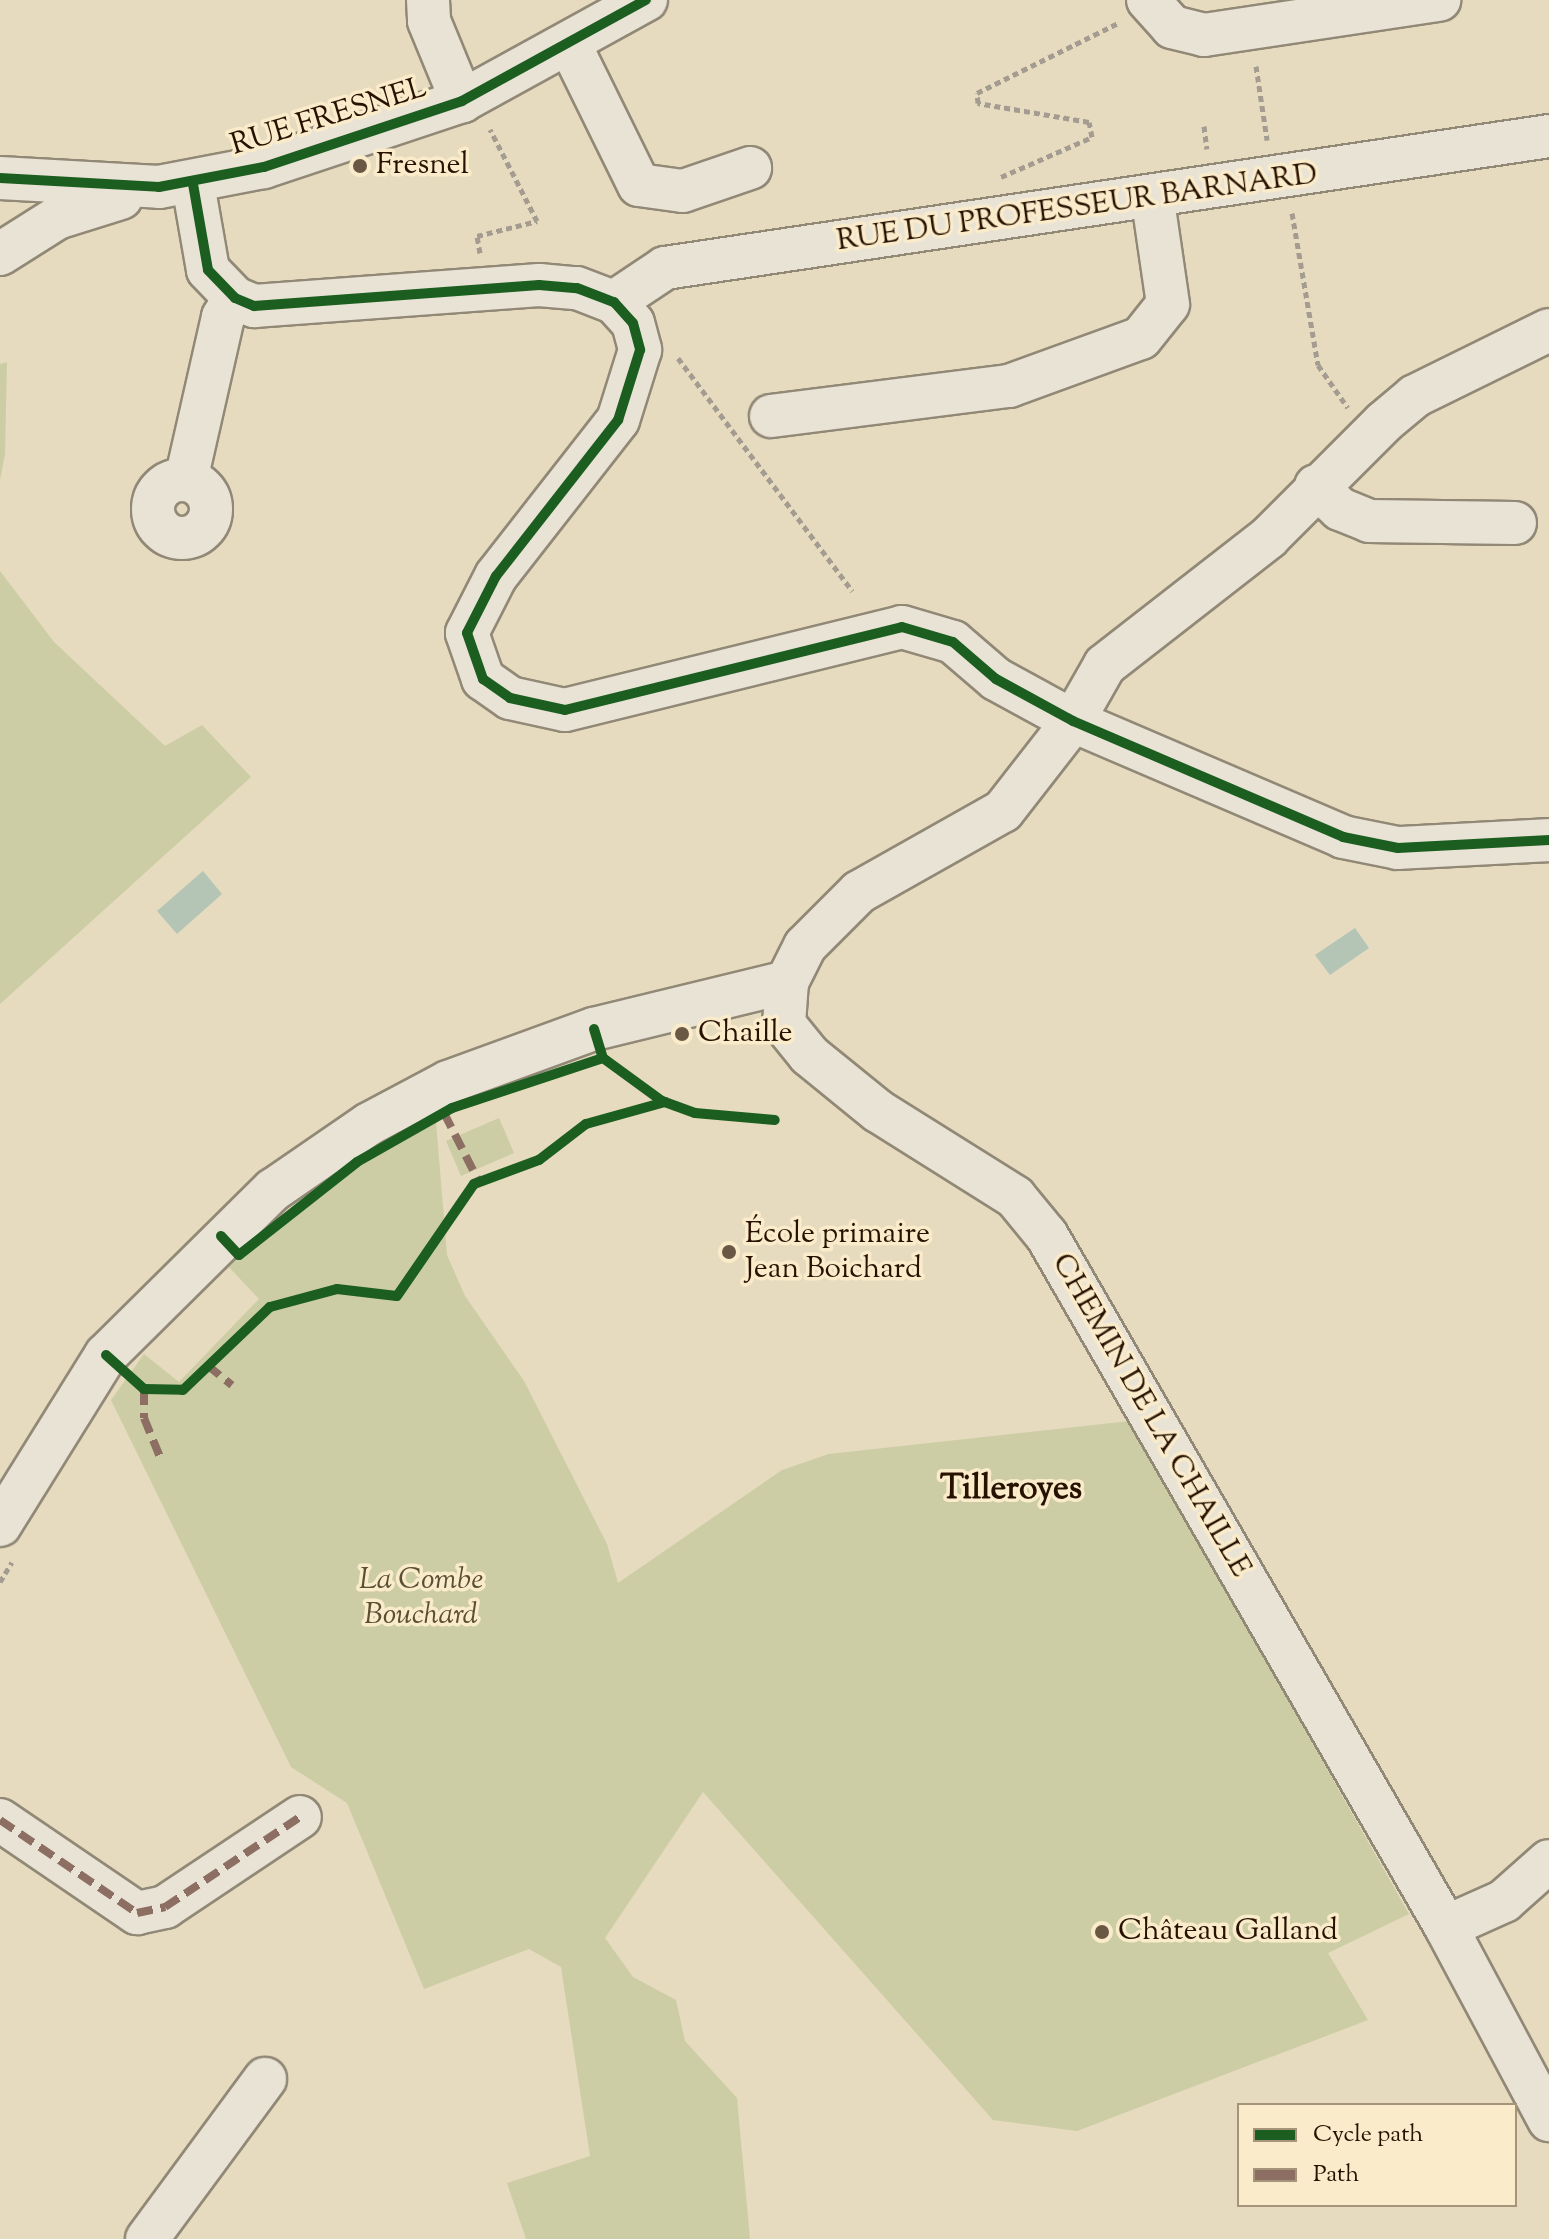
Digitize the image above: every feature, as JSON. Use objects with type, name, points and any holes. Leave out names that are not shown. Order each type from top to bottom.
[{"type":"street","points":[[428,0],[433,34],[468,98]]},
{"type":"street","name":"RUE FRESNEL","points":[[0,254],[57,218],[468,98],[646,0]]},
{"type":"street","points":[[1149,3],[1172,27],[1204,35],[1439,0]]},
{"type":"street","points":[[569,43],[639,185],[683,191],[750,168]]},
{"type":"street","name":"RUE DU PROFESSEUR BARNARD","points":[[614,302],[665,268],[1153,201],[1549,136]]},
{"type":"street","name":"RUE FRESNEL","points":[[0,178],[176,185]]},
{"type":"street","points":[[176,185],[208,270],[235,298],[254,306],[539,285],[577,288],[614,302],[633,323],[640,350],[636,373],[618,420],[479,605],[467,633],[483,679],[510,698],[565,710],[902,627],[953,642],[996,679],[1073,721],[1301,823],[1366,843],[1432,848],[1549,840]]},
{"type":"street","points":[[0,199],[0,247]]},
{"type":"street","points":[[771,416],[1009,386],[1141,338],[1168,304],[1153,201]]},
{"type":"street","points":[[186,480],[223,317],[235,298]]},
{"type":"street","points":[[0,1525],[80,1389],[155,1300],[273,1190],[357,1132],[448,1082],[594,1029],[787,982],[805,946],[859,892],[1003,811],[1073,721],[1105,665],[1268,538],[1316,486],[1415,396],[1549,330]]},
{"type":"street","points":[[1316,486],[1340,509],[1369,521],[1515,523]]},
{"type":"street","name":"CHEMIN DE LA CHAILLE","points":[[787,982],[784,1024],[809,1055],[878,1111],[1015,1197],[1047,1236],[1446,1927],[1549,2120]]},
{"type":"street","points":[[0,1820],[137,1913],[165,1907],[300,1817]]},
{"type":"street","points":[[1446,1927],[1504,1901],[1549,1861]]},
{"type":"street","points":[[147,2239],[265,2079]]},
{"type":"path","points":[[997,179],[1092,137],[1089,122],[978,103],[977,93],[1149,3]]},
{"type":"path","points":[[1256,66],[1269,151]]},
{"type":"path","points":[[468,98],[537,221],[477,236],[481,262]]},
{"type":"path","points":[[1204,126],[1209,162]]},
{"type":"path","points":[[1292,213],[1318,365],[1338,394]]},
{"type":"path","points":[[671,349],[852,591]]},
{"type":"green space","points":[[7,362],[5,454],[0,480],[0,364]]},
{"type":"green space","points":[[0,571],[54,642],[165,746],[202,725],[251,777],[0,1004]]},
{"type":"green space","name":"La Combe Bouchard","points":[[435,1110],[447,1255],[465,1296],[524,1381],[607,1544],[618,1583],[782,1470],[829,1454],[1130,1421],[1409,1914],[1328,1953],[1368,2020],[1077,2131],[993,2120],[703,1792],[605,1938],[633,1977],[676,2000],[685,2041],[737,2098],[750,2239],[526,2239],[507,2183],[590,2156],[561,1967],[529,1949],[424,1989],[347,1803],[291,1767],[111,1400],[144,1354],[179,1382],[259,1299],[225,1263],[348,1161]]},
{"type":"green space","points":[[499,1118],[514,1153],[461,1176],[446,1141]]},
{"type":"shaded area","points":[[203,871],[222,894],[177,934],[157,911]]},
{"type":"shaded area","points":[[1355,928],[1369,948],[1330,975],[1315,955]]},
{"type":"marked path","points":[[444,1113],[479,1182]]},
{"type":"marked path","points":[[207,1365],[232,1385]]},
{"type":"marked path","points":[[144,1389],[144,1418],[160,1457]]},
{"type":"marked path","points":[[0,1820],[137,1913],[165,1907],[300,1817]]},
{"type":"cycle path","points":[[0,178],[159,187],[264,167],[462,101],[646,0]]},
{"type":"cycle path","points":[[193,184],[208,270],[235,298],[254,306],[539,285],[577,288],[614,302],[633,323],[640,350],[618,420],[496,576],[467,633],[483,679],[510,698],[565,710],[902,627],[953,642],[996,679],[1073,721],[1343,837],[1398,848],[1549,840]]},
{"type":"cycle path","points":[[594,1029],[603,1058],[662,1101],[695,1113],[775,1120]]},
{"type":"cycle path","points":[[221,1236],[239,1255],[357,1162],[452,1108],[603,1058]]},
{"type":"cycle path","points":[[106,1355],[144,1389],[183,1390],[270,1307],[337,1289],[397,1296],[474,1184],[539,1160],[586,1124],[665,1102]]},
{"type":"place","name":"Fresnel","points":[[360,166]]},
{"type":"place","name":"Chaille","points":[[682,1034]]},
{"type":"place","name":"École primaire Jean Boichard","points":[[729,1252]]},
{"type":"place","name":"Château Galland","points":[[1102,1932]]},
{"type":"district","name":"Tilleroyes","points":[[1011,1490]]}]
